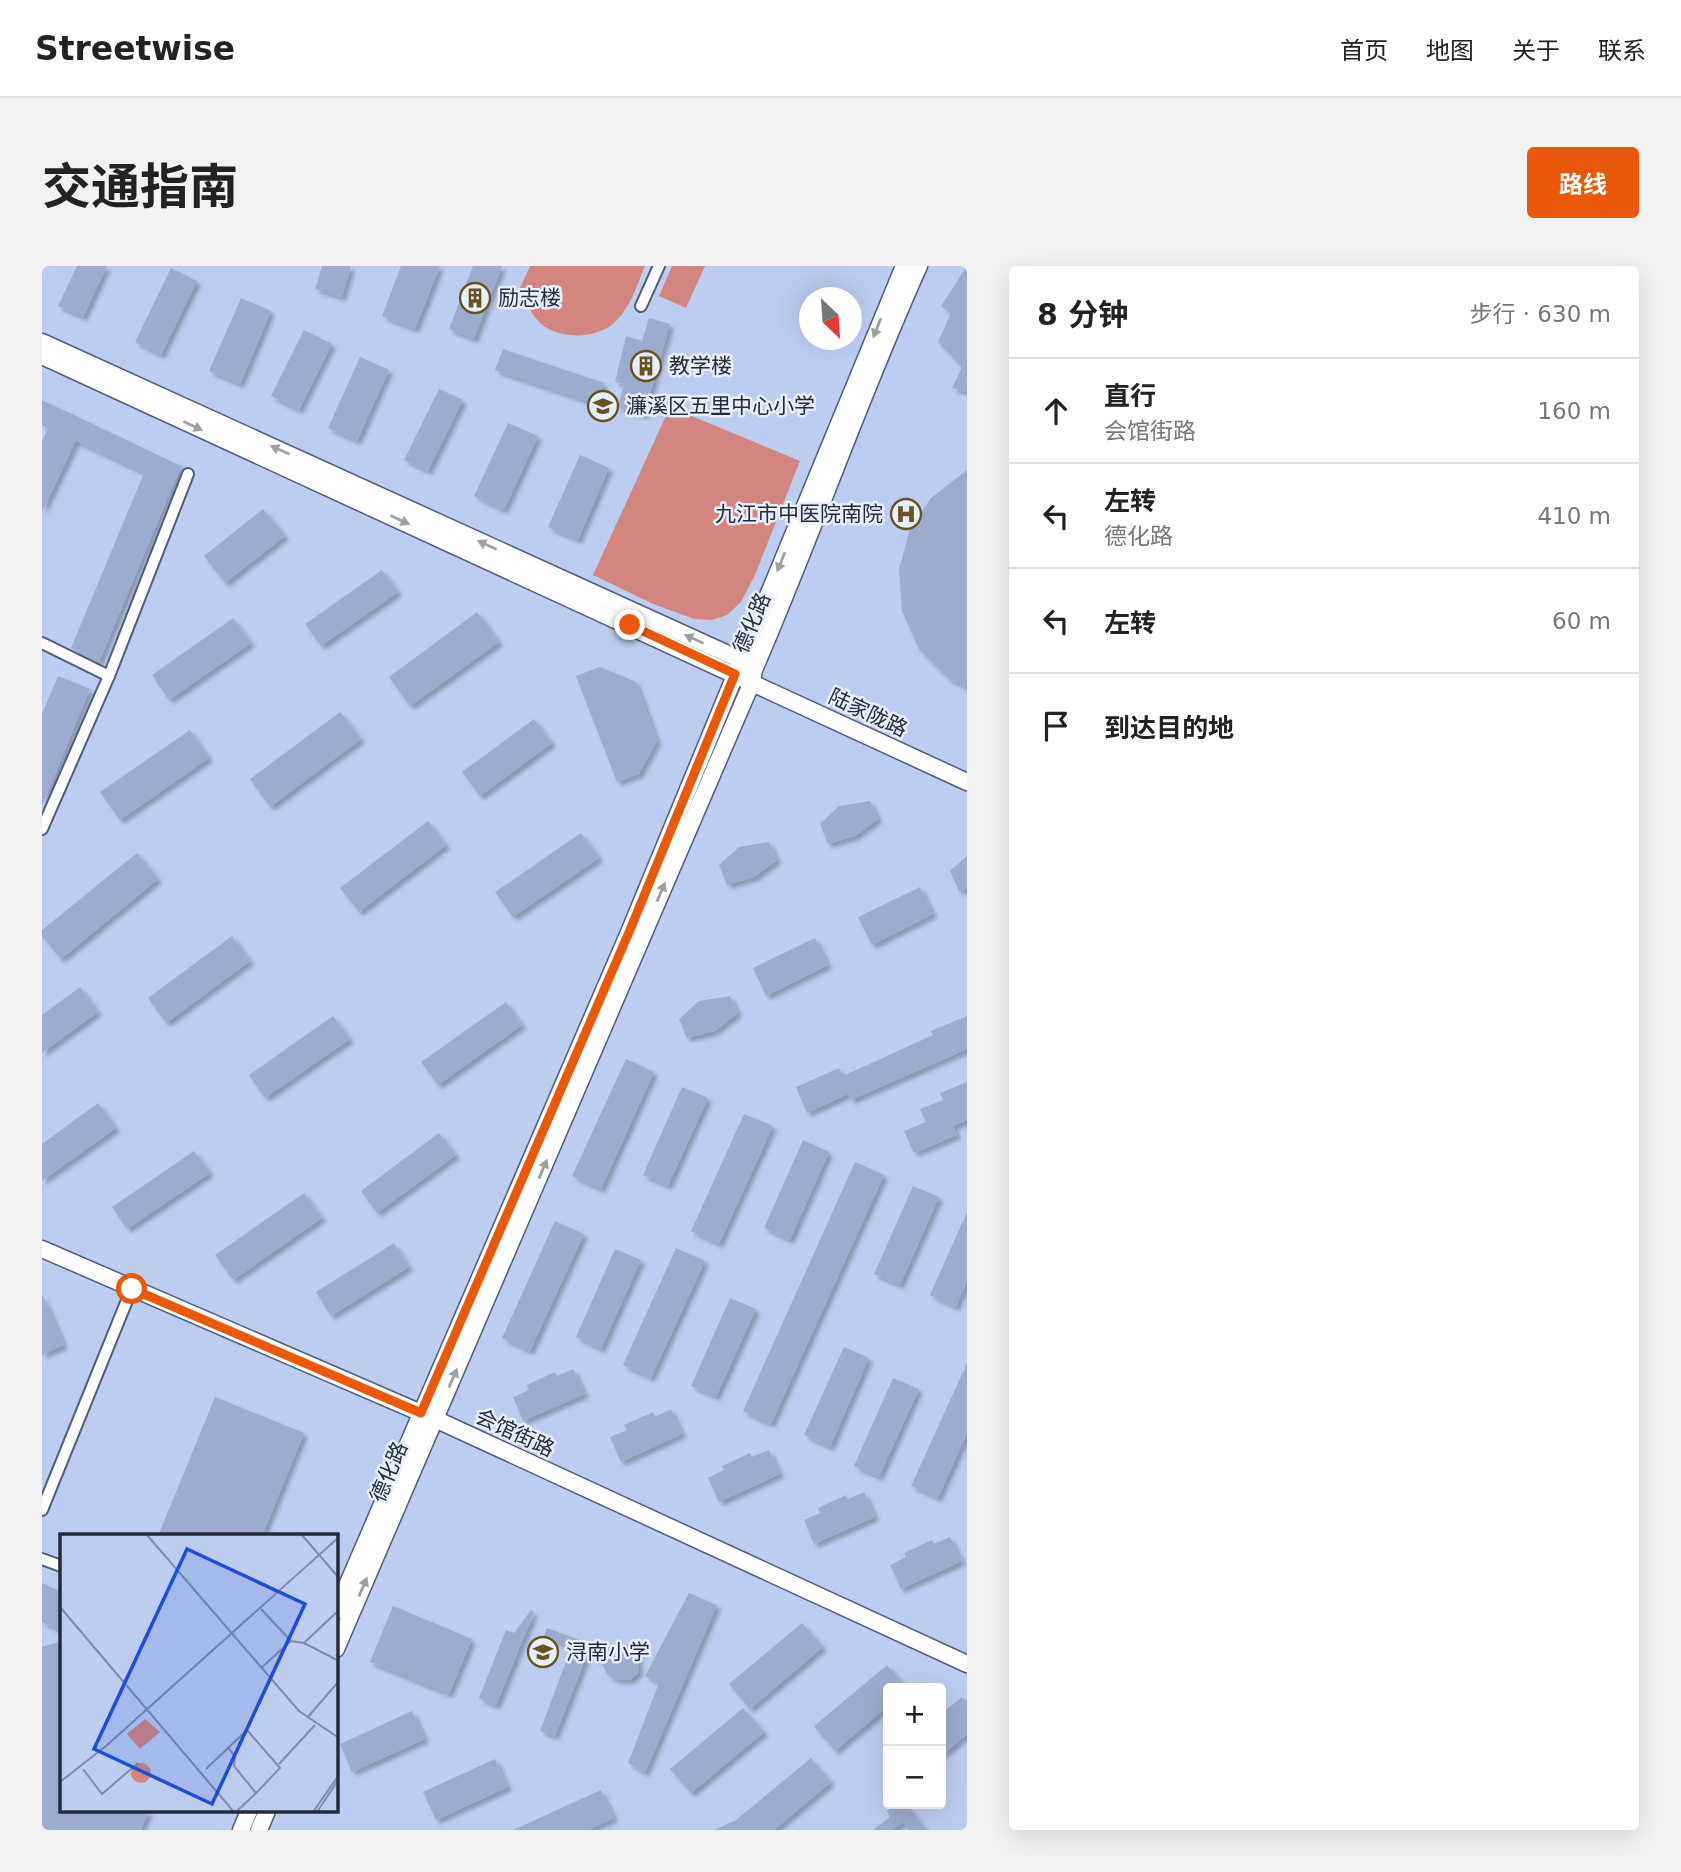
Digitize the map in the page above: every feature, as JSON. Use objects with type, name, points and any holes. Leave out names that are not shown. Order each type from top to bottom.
[{"type":"street","points":[[640,306],[659,266]]},
{"type":"street","name":"德化路","points":[[338,1644],[428,1416],[630,930],[745,672],[904,266]]},
{"type":"street","name":"德化路","points":[[745,672],[784,601],[895,318],[919,266]]},
{"type":"street","points":[[42,342],[745,672]]},
{"type":"street","points":[[42,356],[745,672]]},
{"type":"street","points":[[42,829],[108,676],[188,474]]},
{"type":"street","points":[[42,643],[108,676]]},
{"type":"street","name":"陆家陇路","points":[[745,672],[967,782]]},
{"type":"street","name":"会馆街路","points":[[42,1250],[428,1416],[967,1664]]},
{"type":"street","points":[[42,1510],[132,1289]]},
{"type":"street","name":"德化路","points":[[338,1607],[428,1416]]},
{"type":"street","points":[[42,1559],[60,1566]]},
{"type":"street","points":[[241,1830],[249,1812]]},
{"type":"street","points":[[259,1830],[267,1812]]},
{"type":"shaded area","points":[[530,266],[645,266],[624,311],[614,323],[599,332],[572,335],[555,332],[543,325],[528,305],[520,288]]},
{"type":"shaded area","points":[[672,266],[705,266],[686,308],[659,296]]},
{"type":"shaded area","points":[[670,407],[800,461],[755,575],[741,602],[727,615],[712,620],[694,619],[653,604],[593,575]]},
{"type":"building","points":[[77,266],[107,266],[83,317],[58,306]]},
{"type":"building","points":[[322,266],[351,266],[342,297],[315,289]]},
{"type":"building","points":[[401,266],[440,266],[415,329],[382,316]]},
{"type":"building","name":"励志楼","points":[[473,266],[502,266],[474,339],[449,329]]},
{"type":"building","points":[[967,266],[967,392],[952,388],[962,367],[938,342],[951,313],[941,306]]},
{"type":"building","points":[[171,268],[197,281],[161,355],[135,342]]},
{"type":"building","points":[[241,298],[271,311],[240,384],[209,371]]},
{"type":"building","name":"教学楼","points":[[649,318],[670,324],[644,415],[618,408],[624,384],[615,382],[626,336],[642,341]]},
{"type":"building","points":[[304,330],[332,344],[299,410],[271,396]]},
{"type":"building","points":[[503,349],[604,383],[596,404],[495,370]]},
{"type":"building","points":[[360,357],[389,370],[357,441],[328,428]]},
{"type":"building","points":[[439,389],[463,400],[428,471],[404,460]]},
{"type":"building","points":[[42,400],[181,466],[99,662],[71,648],[144,473],[76,441],[42,512],[42,442],[48,428],[42,425]]},
{"type":"building","points":[[508,423],[538,436],[504,510],[474,496]]},
{"type":"building","points":[[580,455],[609,468],[578,540],[548,527]]},
{"type":"building","name":"九江市中医院南院","points":[[967,470],[967,687],[949,679],[919,649],[902,611],[899,569],[910,529],[931,498]]},
{"type":"building","points":[[263,509],[285,536],[225,583],[204,556]]},
{"type":"building","points":[[382,570],[398,592],[321,646],[305,624]]},
{"type":"building","points":[[477,612],[499,642],[410,706],[389,677]]},
{"type":"building","points":[[233,618],[251,643],[169,700],[152,675]]},
{"type":"building","points":[[600,667],[636,682],[657,741],[639,774],[617,782],[576,676]]},
{"type":"building","points":[[58,676],[90,689],[42,806],[42,714]]},
{"type":"building","points":[[340,712],[361,739],[270,807],[250,779]]},
{"type":"building","points":[[534,719],[552,743],[480,796],[462,772]]},
{"type":"building","points":[[190,730],[209,758],[120,820],[100,792]]},
{"type":"building","points":[[870,801],[878,819],[855,836],[828,844],[820,824],[839,806]]},
{"type":"building","points":[[428,821],[446,845],[359,912],[340,888]]},
{"type":"building","points":[[581,833],[599,858],[513,917],[495,892]]},
{"type":"building","points":[[769,842],[777,860],[754,877],[727,885],[719,865],[739,847]]},
{"type":"building","points":[[137,853],[158,879],[61,959],[42,936],[42,930]]},
{"type":"building","points":[[967,856],[967,889],[959,891],[950,871]]},
{"type":"building","points":[[920,887],[933,914],[872,945],[858,917]]},
{"type":"building","points":[[232,936],[250,961],[166,1023],[148,998]]},
{"type":"building","points":[[815,938],[828,965],[766,996],[753,968]]},
{"type":"building","points":[[80,987],[98,1012],[42,1053],[42,1015]]},
{"type":"building","points":[[730,996],[738,1013],[715,1031],[687,1038],[679,1019],[699,1001]]},
{"type":"building","points":[[506,1002],[522,1025],[438,1085],[421,1062]]},
{"type":"building","points":[[333,1016],[350,1039],[265,1098],[249,1075]]},
{"type":"building","points":[[967,1016],[967,1049],[851,1100],[848,1094],[807,1113],[796,1087],[839,1068],[843,1076],[933,1035],[931,1031]]},
{"type":"building","points":[[626,1059],[654,1072],[601,1189],[572,1176]]},
{"type":"building","points":[[967,1082],[967,1120],[953,1126],[957,1135],[914,1153],[904,1131],[926,1122],[920,1109],[943,1100],[940,1093]]},
{"type":"building","points":[[682,1087],[708,1098],[668,1186],[643,1175]]},
{"type":"building","points":[[98,1103],[116,1128],[42,1181],[42,1144]]},
{"type":"building","points":[[744,1114],[773,1126],[719,1244],[691,1231]]},
{"type":"building","points":[[439,1133],[456,1155],[377,1213],[361,1191]]},
{"type":"building","points":[[803,1140],[829,1152],[790,1240],[764,1228]]},
{"type":"building","points":[[194,1151],[210,1173],[127,1229],[112,1207]]},
{"type":"building","points":[[855,1162],[884,1175],[771,1424],[743,1411]]},
{"type":"building","points":[[913,1186],[939,1197],[900,1285],[874,1274]]},
{"type":"building","points":[[304,1193],[322,1218],[233,1280],[215,1255]]},
{"type":"building","points":[[967,1212],[967,1281],[956,1307],[930,1295]]},
{"type":"building","points":[[555,1221],[584,1234],[530,1351],[502,1338]]},
{"type":"building","points":[[394,1243],[409,1267],[331,1316],[316,1292]]},
{"type":"building","points":[[676,1248],[705,1261],[651,1378],[623,1365]]},
{"type":"building","points":[[615,1249],[641,1260],[601,1349],[576,1337]]},
{"type":"building","points":[[42,1294],[64,1345],[42,1355]]},
{"type":"building","points":[[730,1298],[756,1309],[716,1397],[691,1386]]},
{"type":"building","points":[[844,1347],[869,1358],[830,1447],[804,1435]]},
{"type":"building","points":[[967,1363],[967,1433],[938,1498],[911,1486]]},
{"type":"building","points":[[573,1369],[585,1394],[523,1421],[513,1397],[529,1390],[527,1385],[555,1372],[557,1376]]},
{"type":"building","points":[[893,1378],[919,1389],[879,1477],[854,1466]]},
{"type":"building","points":[[215,1397],[304,1433],[263,1534],[159,1534]]},
{"type":"building","points":[[671,1409],[682,1434],[621,1462],[610,1437],[627,1430],[624,1425],[653,1412],[655,1417]]},
{"type":"building","points":[[769,1450],[780,1474],[719,1502],[708,1478],[724,1470],[722,1466],[750,1453],[752,1457]]},
{"type":"building","points":[[864,1492],[875,1517],[814,1544],[804,1520],[820,1513],[818,1508],[846,1495],[848,1499]]},
{"type":"building","points":[[950,1537],[962,1561],[901,1589],[890,1565],[906,1557],[904,1553],[932,1540],[934,1544]]},
{"type":"building","points":[[42,1583],[60,1592],[60,1631],[42,1622]]},
{"type":"building","points":[[689,1593],[717,1605],[645,1773],[628,1763],[659,1683],[645,1676]]},
{"type":"building","points":[[393,1606],[472,1639],[449,1694],[370,1662]]},
{"type":"building","points":[[531,1610],[534,1612],[496,1706],[479,1698],[506,1630],[514,1633]]},
{"type":"building","points":[[802,1623],[823,1647],[750,1709],[729,1684]]},
{"type":"building","points":[[547,1628],[604,1649],[630,1644],[638,1652],[639,1672],[630,1680],[616,1680],[607,1674],[601,1661],[587,1655],[555,1736],[540,1731],[571,1648],[544,1636]]},
{"type":"building","points":[[60,1641],[60,1812],[149,1812],[141,1830],[42,1830],[42,1647]]},
{"type":"building","points":[[887,1665],[903,1683],[883,1683],[883,1710],[835,1751],[814,1726]]},
{"type":"building","points":[[962,1697],[967,1702],[967,1734],[946,1752],[946,1746],[946,1710]]},
{"type":"building","points":[[743,1708],[764,1732],[691,1793],[670,1769]]},
{"type":"building","points":[[412,1711],[425,1739],[352,1772],[340,1744]]},
{"type":"building","points":[[811,1758],[831,1782],[774,1830],[714,1830],[736,1820]]},
{"type":"building","points":[[495,1759],[508,1787],[436,1820],[423,1792]]},
{"type":"building","points":[[601,1790],[614,1818],[588,1830],[513,1830]]},
{"type":"building","points":[[910,1809],[926,1830],[909,1830],[903,1822],[892,1830],[873,1830],[890,1817],[887,1811]]},
{"type":"place","name":"励志楼","points":[[475,298]]},
{"type":"place","name":"教学楼","points":[[646,366]]},
{"type":"place","name":"濂溪区五里中心小学","points":[[603,406]]},
{"type":"place","name":"九江市中医院南院","points":[[906,514]]},
{"type":"place","name":"浔南小学","points":[[543,1652]]},
{"type":"route","points":[[132,1289],[421,1413],[630,930],[735,674],[630,625]]}]
